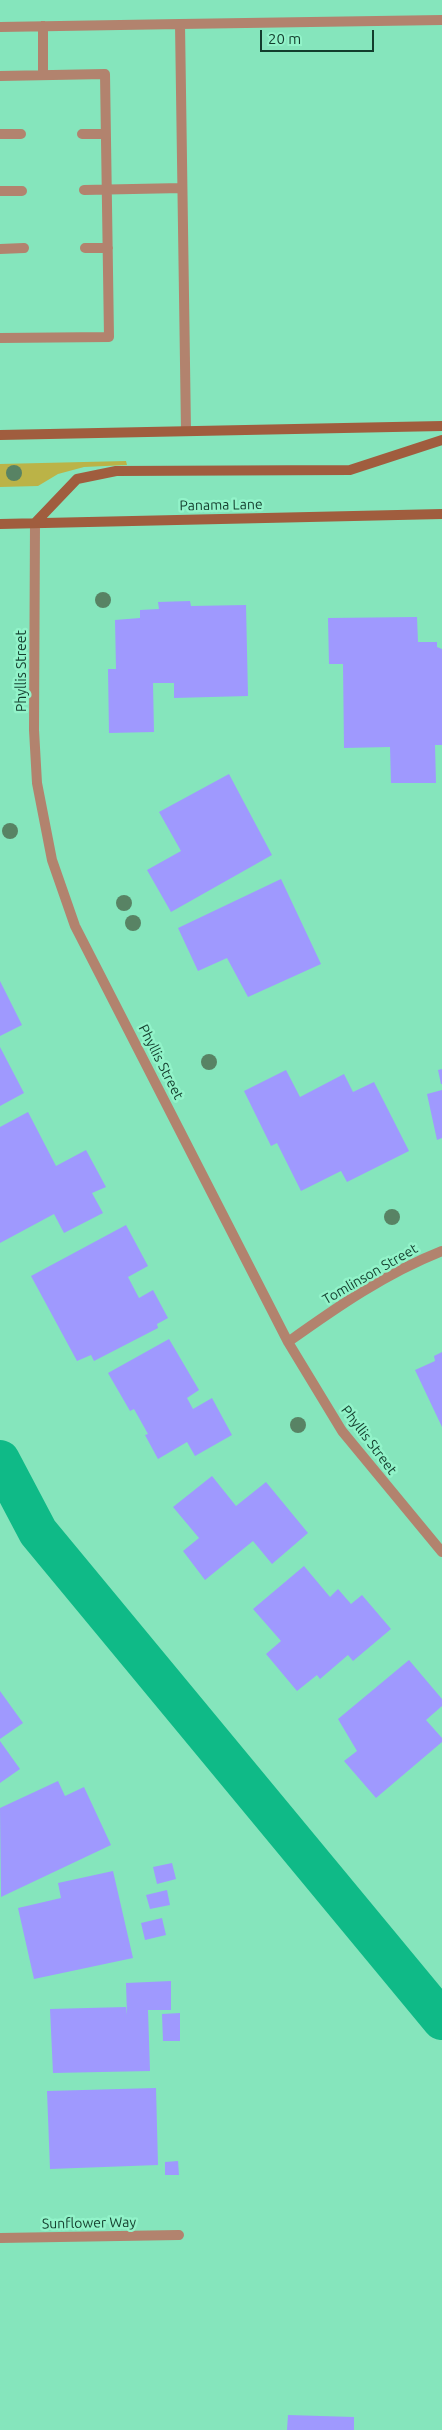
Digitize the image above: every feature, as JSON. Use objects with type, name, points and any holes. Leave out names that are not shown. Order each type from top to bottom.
[{"type":"main road","points":[[0,435],[442,426]]},
{"type":"main road","points":[[35,523],[77,479],[116,471],[350,470],[442,440]]},
{"type":"main road","name":"Panama Lane","points":[[0,524],[442,514]]},
{"type":"street","points":[[0,26],[442,20]]},
{"type":"street","points":[[180,24],[186,431]]},
{"type":"street","points":[[43,26],[44,75]]},
{"type":"street","points":[[0,76],[105,74],[109,337],[0,338]]},
{"type":"street","points":[[0,134],[21,134]]},
{"type":"street","points":[[82,134],[106,134]]},
{"type":"street","points":[[84,190],[182,188]]},
{"type":"street","points":[[0,191],[22,191]]},
{"type":"street","points":[[0,248],[24,248]]},
{"type":"street","points":[[85,248],[108,248]]},
{"type":"street","name":"Phyllis Street","points":[[35,523],[34,730],[37,783],[52,860],[75,926],[288,1342],[342,1431],[442,1552]]},
{"type":"street","name":"Tomlinson Street","points":[[288,1342],[349,1298],[442,1251]]},
{"type":"street","name":"Sunflower Way","points":[[0,2238],[179,2235]]},
{"type":"shaded area","points":[[126,461],[127,465],[84,467],[58,474],[38,486],[0,487],[0,464]]},
{"type":"building","points":[[190,601],[191,606],[246,605],[248,696],[174,698],[174,683],[153,683],[154,732],[109,733],[108,669],[116,669],[115,620],[140,618],[140,610],[159,609],[158,602]]},
{"type":"building","points":[[417,617],[418,642],[437,642],[437,647],[442,649],[442,745],[435,745],[436,783],[391,783],[390,747],[344,748],[343,664],[329,664],[328,618]]},
{"type":"building","points":[[229,774],[272,855],[171,912],[147,870],[181,851],[159,812]]},
{"type":"building","points":[[281,879],[321,964],[248,997],[227,958],[198,971],[178,928]]},
{"type":"building","points":[[0,981],[22,1025],[0,1036]]},
{"type":"building","points":[[0,1047],[24,1093],[0,1106]]},
{"type":"building","points":[[442,1069],[442,1084],[441,1084],[438,1070]]},
{"type":"building","points":[[286,1070],[300,1097],[344,1074],[353,1092],[374,1082],[409,1151],[347,1182],[341,1171],[301,1191],[277,1143],[271,1146],[244,1091]]},
{"type":"building","points":[[442,1090],[442,1138],[437,1140],[427,1094]]},
{"type":"building","points":[[28,1112],[56,1166],[86,1150],[106,1187],[92,1193],[103,1213],[64,1233],[54,1214],[0,1243],[0,1127]]},
{"type":"building","points":[[126,1225],[148,1266],[128,1277],[139,1298],[153,1290],[168,1318],[157,1324],[158,1328],[94,1361],[91,1355],[77,1361],[31,1276]]},
{"type":"building","points":[[169,1339],[199,1390],[187,1398],[193,1409],[212,1398],[232,1435],[195,1456],[187,1442],[158,1459],[145,1435],[148,1434],[134,1409],[130,1411],[108,1373]]},
{"type":"building","points":[[442,1352],[442,1427],[415,1370],[435,1361],[434,1356]]},
{"type":"building","points":[[212,1476],[236,1506],[266,1482],[308,1533],[272,1564],[253,1541],[205,1580],[183,1551],[199,1538],[173,1507]]},
{"type":"building","points":[[304,1566],[330,1597],[338,1589],[351,1604],[362,1595],[391,1629],[353,1661],[348,1655],[320,1679],[317,1675],[297,1691],[266,1654],[281,1641],[253,1609]]},
{"type":"building","points":[[409,1660],[442,1699],[442,1706],[426,1720],[442,1738],[442,1742],[376,1798],[344,1761],[357,1751],[338,1719]]},
{"type":"building","points":[[0,1691],[23,1723],[0,1739]]},
{"type":"building","points":[[0,1741],[20,1769],[0,1783]]},
{"type":"building","points":[[58,1781],[65,1796],[84,1787],[111,1845],[1,1897],[0,1808]]},
{"type":"building","points":[[172,1863],[176,1879],[157,1884],[153,1867]]},
{"type":"building","points":[[113,1871],[133,1958],[34,1979],[18,1908],[61,1898],[58,1883]]},
{"type":"building","points":[[167,1890],[170,1905],[150,1909],[146,1895]]},
{"type":"building","points":[[162,1918],[166,1935],[145,1940],[141,1923]]},
{"type":"building","points":[[171,1981],[171,2010],[148,2010],[150,2071],[53,2073],[50,2009],[126,2007],[127,2015],[126,1983]]},
{"type":"building","points":[[180,2013],[180,2041],[163,2041],[162,2014]]},
{"type":"building","points":[[156,2088],[158,2165],[50,2169],[47,2091]]},
{"type":"building","points":[[178,2161],[179,2175],[165,2175],[165,2162]]},
{"type":"building","points":[[288,2415],[354,2417],[354,2430],[287,2430]]},
{"type":"waterway","points":[[0,1460],[38,1532],[442,2020]]}]
